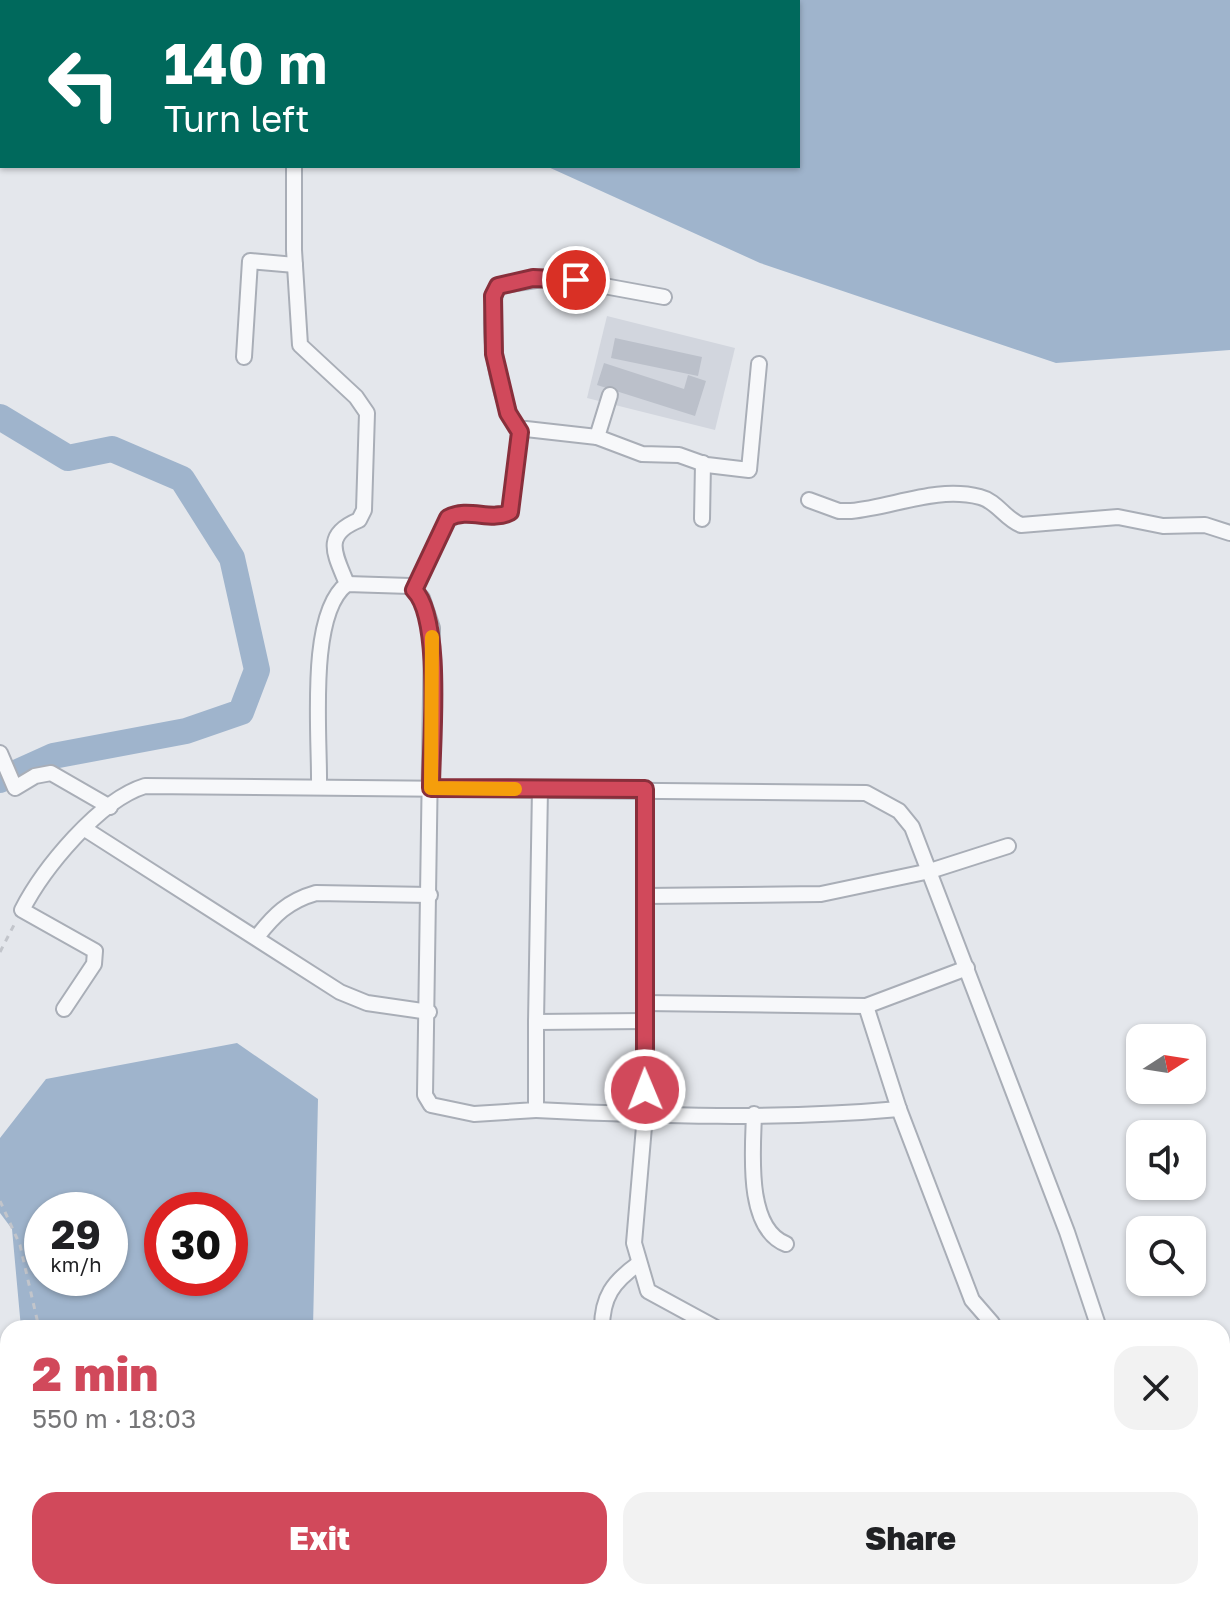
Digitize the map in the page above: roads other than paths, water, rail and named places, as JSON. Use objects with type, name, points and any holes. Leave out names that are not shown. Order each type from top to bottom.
[{"type":"street","points":[[294,168],[300,345],[356,397],[367,413],[364,510],[359,520],[339,530],[334,551],[347,584]]},
{"type":"street","points":[[244,357],[250,261],[295,265]]},
{"type":"street","points":[[414,590],[448,518],[456,513],[498,516],[510,512],[520,432],[508,413],[494,354],[493,296],[498,286],[555,277],[664,297]]},
{"type":"street","points":[[520,432],[535,428],[597,437],[642,454],[679,455],[741,471],[752,466],[759,364]]},
{"type":"street","points":[[597,437],[610,395]]},
{"type":"street","points":[[702,519],[703,463]]},
{"type":"street","points":[[809,500],[839,511],[851,511],[930,495],[969,496],[988,500],[1021,525],[1118,517],[1163,526],[1205,525],[1230,533]]},
{"type":"street","points":[[319,786],[321,633],[330,603],[347,584],[400,583],[422,598],[432,628],[429,1012],[425,1095],[431,1105],[474,1114],[536,1110],[645,1115],[754,1114],[899,1109]]},
{"type":"street","points":[[1,755],[15,788],[35,776],[51,773],[110,807]]},
{"type":"street","points":[[64,1009],[85,981],[94,964],[95,951],[22,910],[57,858],[85,829],[110,807],[145,786],[866,793],[899,811],[912,827],[1096,1320]]},
{"type":"street","points":[[536,1110],[540,789]]},
{"type":"street","points":[[645,789],[645,1115],[634,1243],[648,1291],[701,1320]]},
{"type":"street","points":[[85,829],[340,992],[367,1003],[429,1012]]},
{"type":"street","points":[[645,896],[821,894],[930,871],[1008,846]]},
{"type":"street","points":[[257,937],[278,911],[299,898],[316,893],[430,895]]},
{"type":"street","points":[[644,1003],[866,1006],[967,968]]},
{"type":"street","points":[[866,1006],[899,1109],[972,1300],[989,1320]]},
{"type":"street","points":[[536,1022],[645,1021]]},
{"type":"street","points":[[754,1114],[753,1173],[757,1199],[767,1230],[786,1244]]},
{"type":"street","points":[[602,1320],[603,1307],[611,1287],[638,1264]]},
{"type":"water","points":[[800,0],[1230,0],[1230,350],[1056,363],[760,263],[550,168],[800,168]]},
{"type":"water","points":[[237,1043],[318,1099],[313,1320],[20,1320],[12,1229],[0,1213],[0,1138],[46,1079]]},
{"type":"waterway","points":[[0,417],[68,458],[112,449],[182,479],[232,558],[257,670],[241,712],[186,731],[53,756],[0,780]]}]
